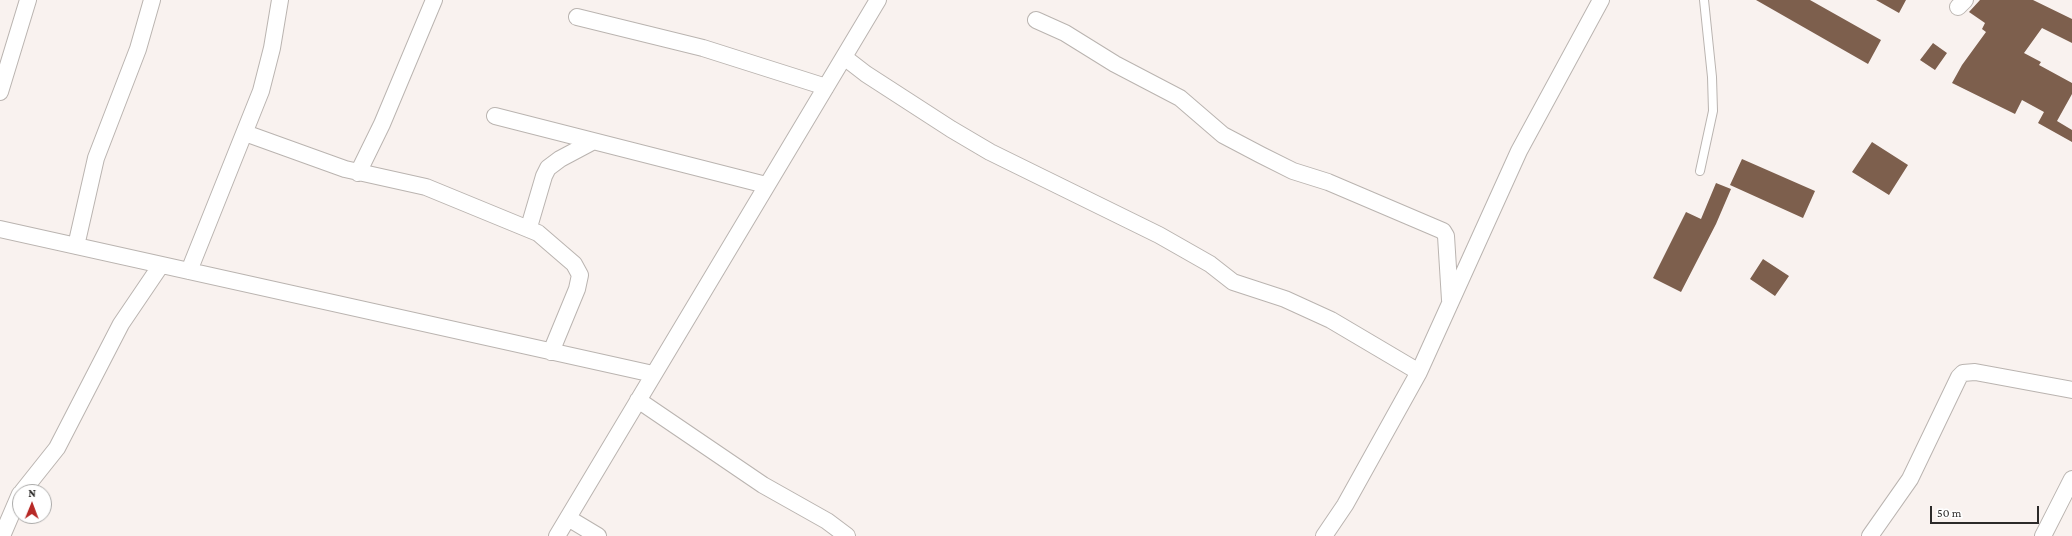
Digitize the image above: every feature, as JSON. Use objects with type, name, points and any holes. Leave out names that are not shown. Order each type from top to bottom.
[{"type":"street","points":[[0,92],[28,0]]},
{"type":"street","points":[[76,246],[96,158],[138,49],[152,0]]},
{"type":"street","points":[[190,271],[261,91],[272,48],[280,0]]},
{"type":"street","points":[[358,173],[382,124],[434,0]]},
{"type":"street","points":[[558,536],[653,374],[878,0]]},
{"type":"street","points":[[1324,536],[1352,492],[1419,372],[1519,151],[1594,3]]},
{"type":"street","points":[[577,17],[710,50],[826,87]]},
{"type":"street","points":[[1036,20],[1065,33],[1115,64],[1180,98],[1224,135],[1261,155],[1293,171],[1328,182],[1443,231],[1446,236],[1450,304]]},
{"type":"street","points":[[844,57],[879,82],[990,152],[1159,235],[1210,264],[1233,282],[1285,298],[1331,320],[1419,372]]},
{"type":"street","points":[[495,116],[592,142],[766,185]]},
{"type":"street","points":[[245,133],[358,173],[426,187],[529,227],[545,238],[574,264],[580,275],[577,289],[551,352]]},
{"type":"street","points":[[529,227],[544,176],[548,168],[560,159],[592,142]]},
{"type":"street","points":[[0,229],[653,374]]},
{"type":"street","points":[[28,484],[57,448],[121,324],[161,265]]},
{"type":"street","points":[[1870,536],[1910,479],[1959,377],[1963,373],[1975,372],[2072,390]]},
{"type":"street","points":[[638,400],[763,485],[826,521],[847,536]]},
{"type":"street","points":[[2043,536],[2072,479]]},
{"type":"street","points":[[2,536],[12,513]]},
{"type":"street","points":[[568,518],[598,536]]},
{"type":"lane","points":[[1700,171],[1713,111],[1712,77],[1704,0]]},
{"type":"building","points":[[1756,0],[1810,0],[1881,40],[1868,64]]},
{"type":"building","points":[[1876,0],[1906,0],[1899,13]]},
{"type":"building","points":[[1980,0],[2033,0],[2072,19],[2072,43],[2042,28],[2024,53],[2041,62],[2039,65],[2072,83],[2072,94],[2057,121],[2072,130],[2072,142],[2038,123],[2044,112],[2022,100],[2015,114],[1952,83],[1962,65],[1986,32],[1982,29],[1985,23],[1969,12]]},
{"type":"building","points":[[1933,43],[1947,53],[1935,70],[1920,60]]},
{"type":"building","points":[[1872,142],[1908,165],[1889,195],[1852,172]]},
{"type":"building","points":[[1742,159],[1815,191],[1803,218],[1730,185]]},
{"type":"building","points":[[1716,183],[1731,189],[1716,224],[1681,292],[1653,278],[1686,212],[1701,219]]},
{"type":"building","points":[[1763,259],[1789,276],[1775,296],[1750,279]]}]
